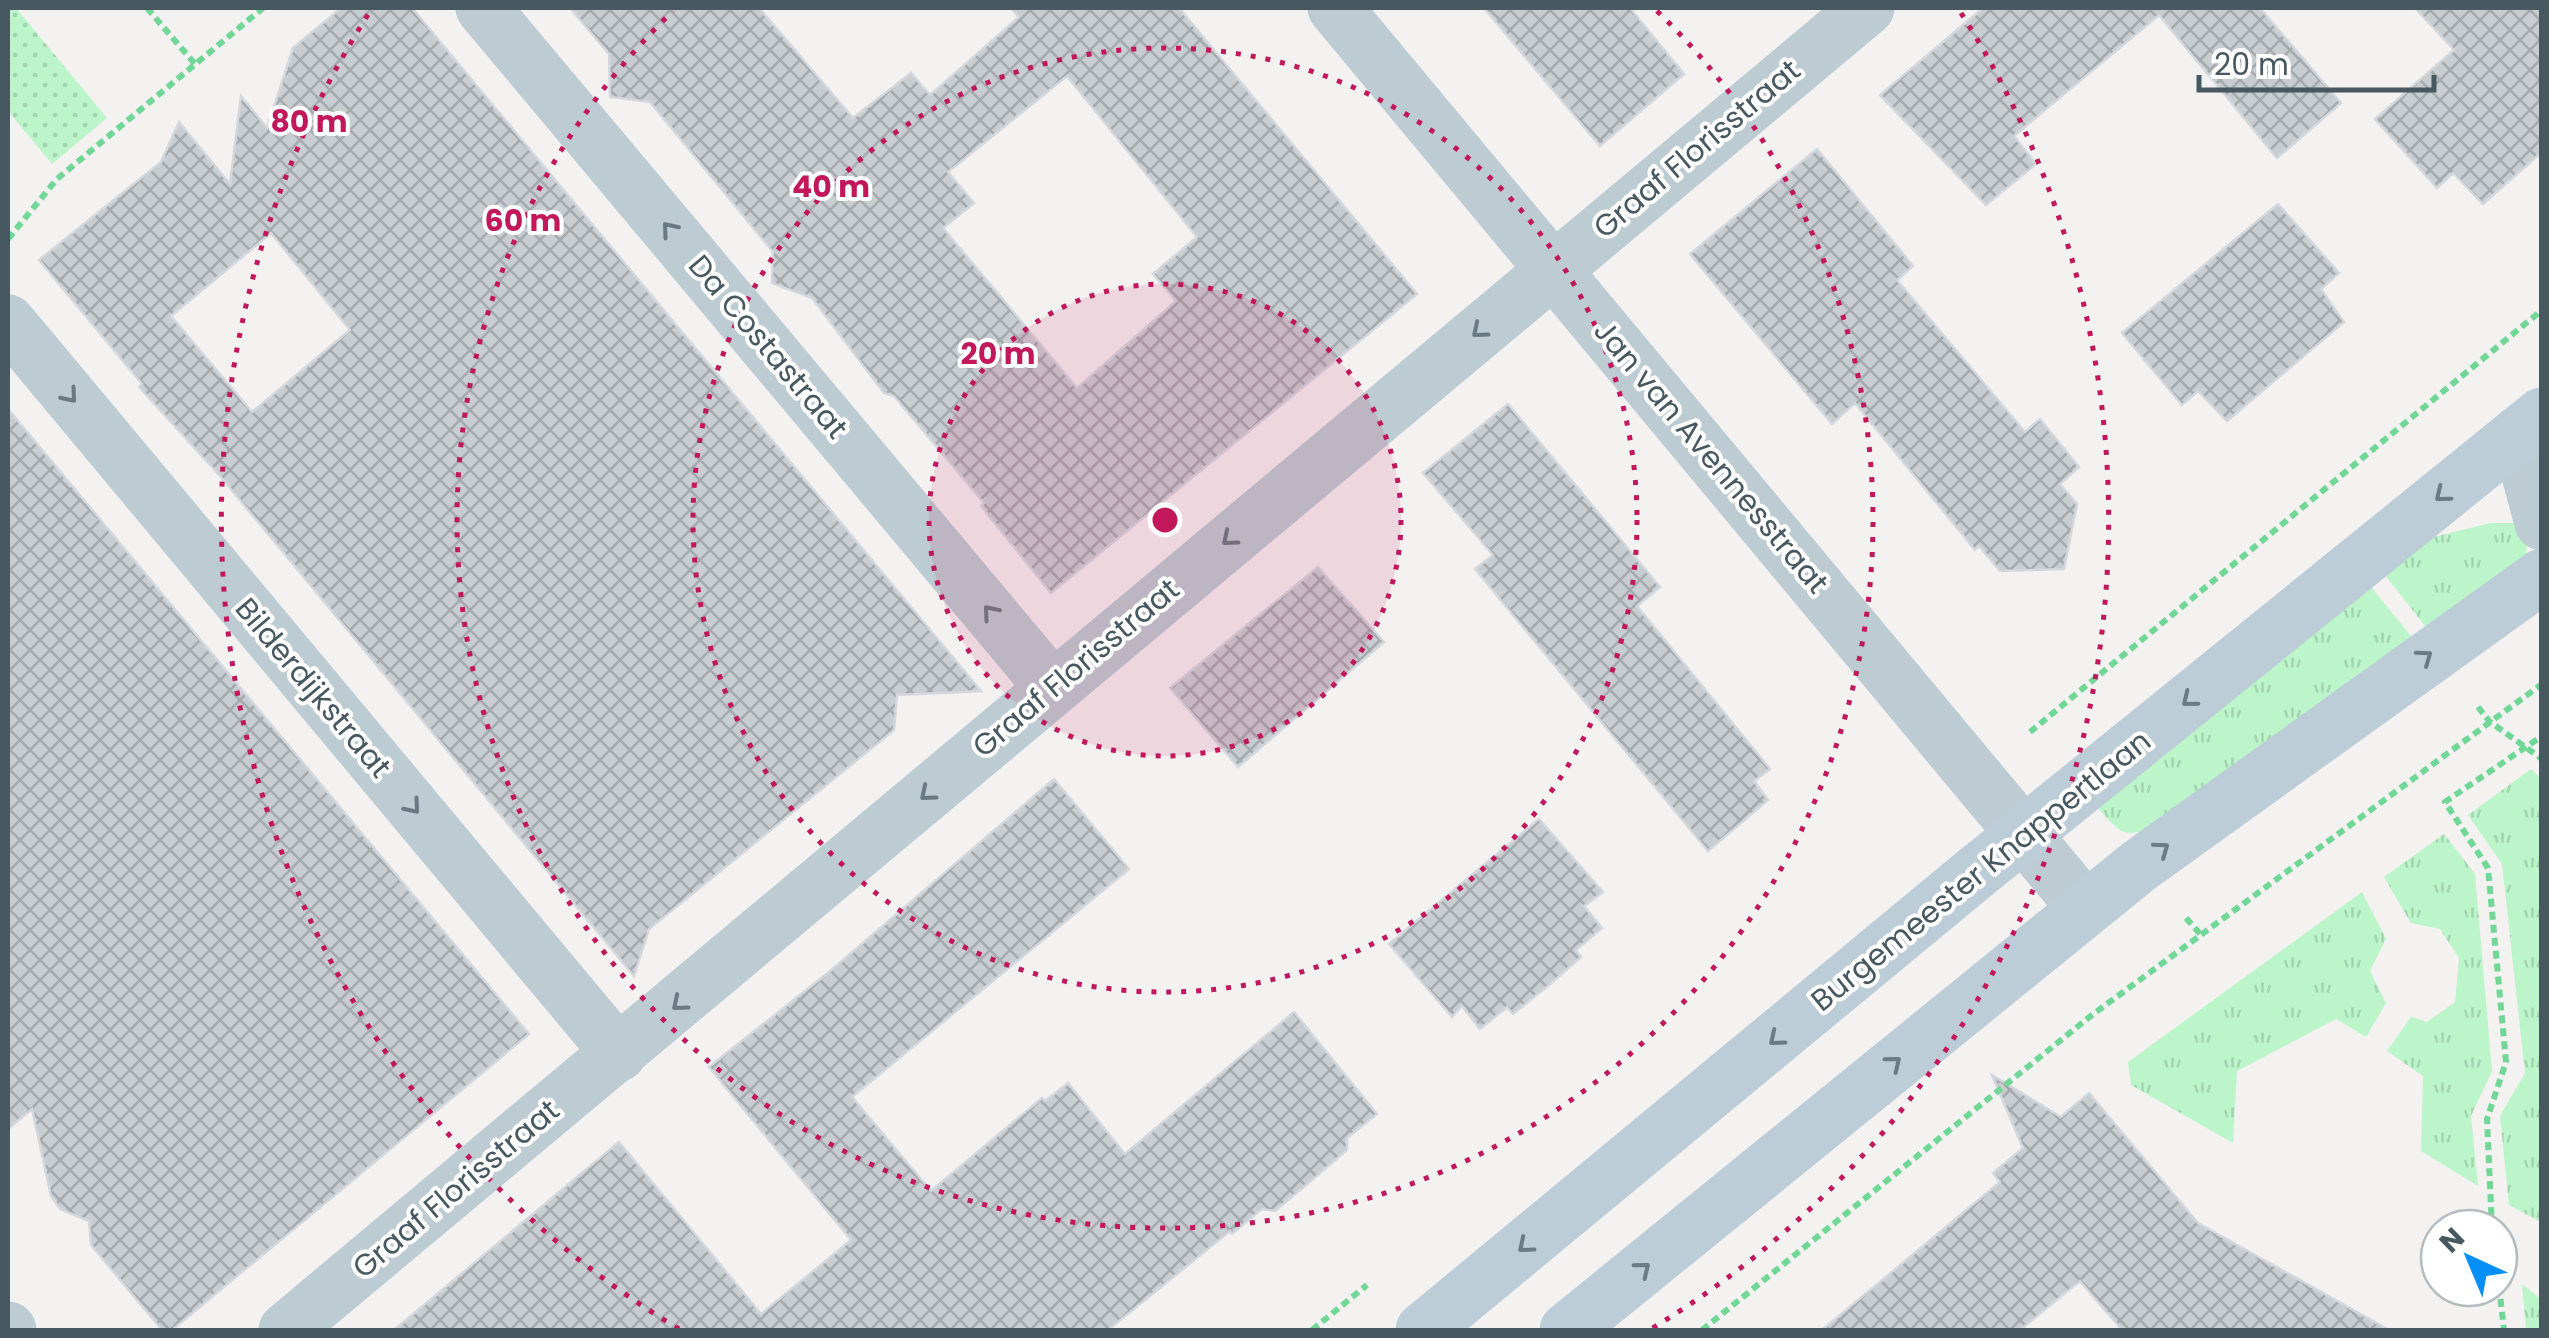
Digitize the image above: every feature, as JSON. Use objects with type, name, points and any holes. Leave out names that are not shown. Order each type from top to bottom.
[{"type":"main road","name":"Burgemeester Knappertlaan","points":[[1423,1330],[2026,832],[2534,433]]},
{"type":"main road","points":[[1568,1330],[2085,908],[2542,576]]},
{"type":"street","name":"Da Costastraat","points":[[484,8],[1052,687]]},
{"type":"street","name":"Jan van Avennesstraat","points":[[1335,8],[2026,832],[2085,908]]},
{"type":"street","name":"Graaf Florisstraat","points":[[286,1330],[1867,8]]},
{"type":"street","name":"Bilderdijkstraat","points":[[8,322],[619,1054]]},
{"type":"street","points":[[2534,433],[2542,524]]},
{"type":"path","points":[[148,8],[194,64]]},
{"type":"path","points":[[8,238],[57,179],[263,8]]},
{"type":"path","points":[[1702,1330],[2092,1016],[2542,684]]},
{"type":"path","points":[[2491,1208],[2487,1119],[2506,1062],[2488,868],[2445,802],[2542,736]]},
{"type":"green space","points":[[8,8],[16,8],[107,118],[52,164],[8,111]]},
{"type":"green space","points":[[2490,523],[2522,523],[2528,532],[2526,559],[2429,631],[2381,570],[2426,539]]},
{"type":"green space","points":[[2367,582],[2415,641],[2164,824],[2126,832],[2097,807]]},
{"type":"green space","points":[[2531,769],[2542,780],[2541,1222],[2509,1205],[2500,1116],[2525,1073],[2502,864],[2468,815]]},
{"type":"green space","points":[[2444,834],[2475,874],[2492,1071],[2471,1116],[2478,1186],[2421,1151],[2423,1076],[2387,1051],[2411,1017],[2427,1022],[2455,1002],[2459,958],[2440,929],[2411,923],[2384,877]]},
{"type":"green space","points":[[2362,892],[2386,939],[2370,971],[2386,1003],[2366,1037],[2336,1019],[2237,1071],[2233,1143],[2131,1085],[2128,1062]]},
{"type":"green space","points":[[2522,1284],[2541,1299],[2541,1330],[2526,1330]]},
{"type":"building","points":[[341,8],[412,8],[981,691],[897,695],[894,730],[649,929],[634,976],[220,476],[139,387],[142,384],[39,260],[161,162],[179,122],[230,184],[241,96],[267,128],[293,48]],"holes":[[[271,233],[350,330],[252,412],[171,316]]]},
{"type":"building","points":[[570,8],[759,8],[853,118],[911,73],[930,95],[1019,17],[1011,8],[1179,8],[1417,294],[1051,593],[981,506],[984,503],[894,396],[884,393],[812,298],[772,283],[773,252],[650,102],[610,97],[609,54]],"holes":[[[1067,76],[1197,237],[1153,274],[1176,301],[1077,388],[943,228],[974,203],[948,172]]]},
{"type":"building","points":[[1484,8],[1630,8],[1684,74],[1600,146]]},
{"type":"building","points":[[1983,8],[2260,8],[2341,103],[2277,158],[2159,15],[2014,136],[2036,164],[1986,205],[1880,95]]},
{"type":"building","points":[[2415,8],[2542,8],[2542,152],[2483,204],[2453,173],[2437,188],[2375,119],[2454,50]]},
{"type":"building","points":[[1817,149],[1913,266],[1897,280],[2025,432],[2040,419],[2079,467],[2060,484],[2077,504],[2064,569],[2000,571],[1979,546],[1975,550],[1855,403],[1832,424],[1690,254]]},
{"type":"building","points":[[2278,204],[2339,273],[2321,289],[2344,322],[2227,421],[2198,391],[2182,405],[2122,333]]},
{"type":"building","points":[[1508,404],[1660,587],[1637,606],[1770,769],[1754,781],[1768,800],[1708,851],[1475,569],[1493,555],[1423,473]]},
{"type":"building","points":[[8,409],[529,1034],[172,1330],[162,1330],[91,1245],[89,1221],[60,1209],[51,1196],[32,1109],[8,1129]]},
{"type":"building","points":[[1318,567],[1384,642],[1238,767],[1170,688]]},
{"type":"building","points":[[1054,779],[1129,869],[852,1097],[931,1191],[1042,1098],[1045,1101],[1068,1083],[1125,1154],[1294,1012],[1377,1114],[1347,1138],[1347,1150],[1275,1211],[1262,1209],[1232,1234],[1230,1231],[1108,1330],[394,1330],[619,1142],[761,1314],[851,1240],[709,1067],[829,972]]},
{"type":"building","points":[[1539,819],[1603,892],[1584,906],[1602,928],[1576,950],[1581,957],[1549,985],[1513,1014],[1507,1007],[1480,1029],[1462,1006],[1452,1017],[1389,944]]},
{"type":"building","points":[[1992,1075],[2061,1117],[2089,1093],[2198,1223],[2389,1330],[2122,1330],[2080,1281],[2020,1330],[1822,1330],[2000,1182],[1993,1173],[2023,1148]]}]
